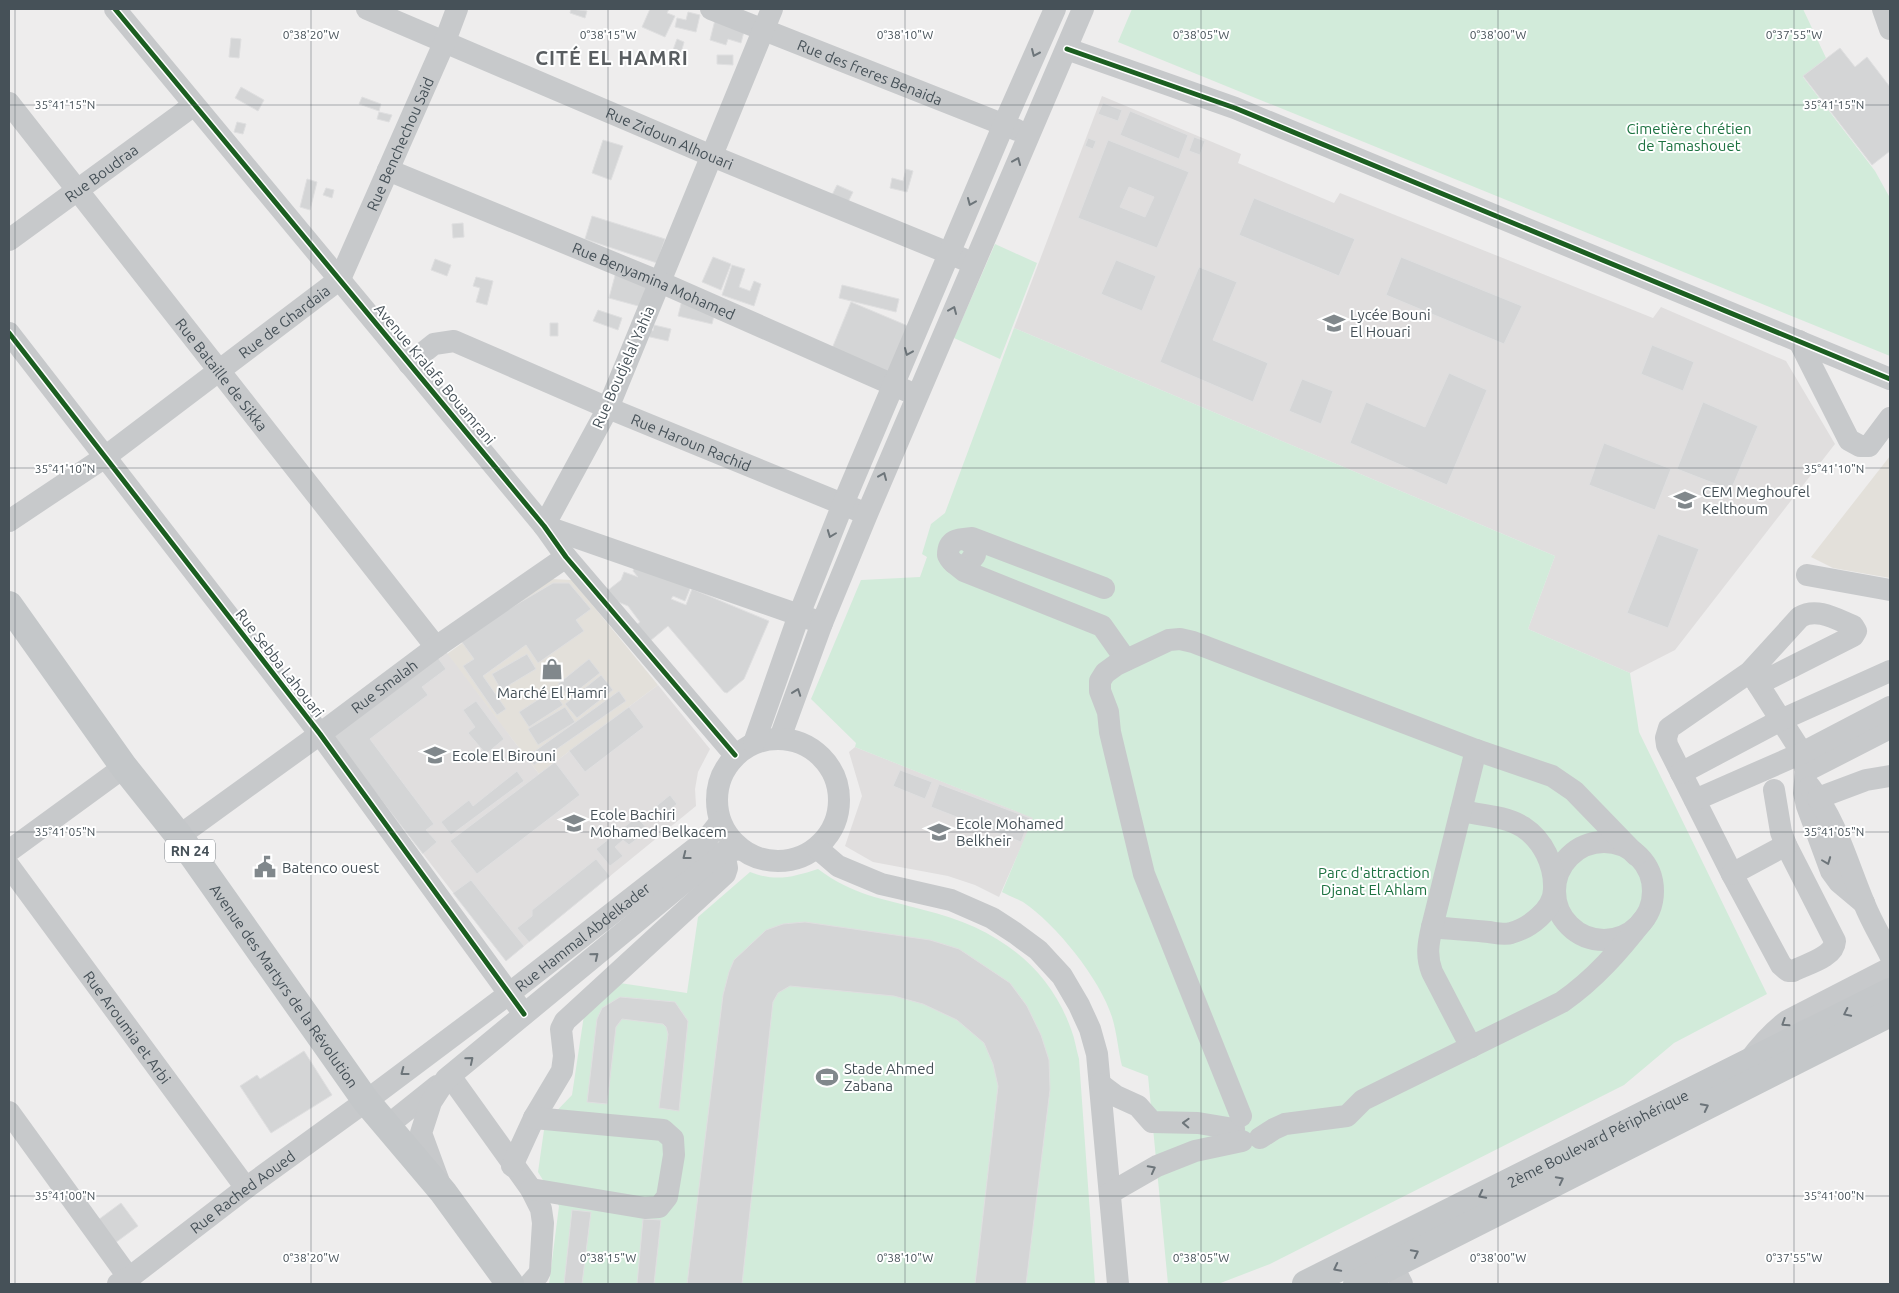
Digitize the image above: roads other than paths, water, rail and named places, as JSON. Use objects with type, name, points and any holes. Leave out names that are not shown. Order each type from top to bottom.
[{"type":"main road","name":"Avenue des Martyrs de la Révolution","points":[[9,605],[124,767],[180,836],[366,1101],[443,1192],[510,1284]]},
{"type":"main road","name":"2ème Boulevard Périphérique","points":[[1306,1284],[1890,992]]},
{"type":"main road","name":"2ème Boulevard Périphérique","points":[[1357,1284],[1397,1274],[1877,1025],[1890,1013]]},
{"type":"street","name":"Rue Zidoun Alhouari","points":[[367,9],[712,156],[973,263]]},
{"type":"street","name":"Rue Benchechou Said","points":[[340,279],[457,9]]},
{"type":"street","name":"Rue des freres Benaida","points":[[711,9],[1029,134]]},
{"type":"street","name":"Rue Boudjelal Yahia","points":[[544,526],[608,408],[772,9]]},
{"type":"street","points":[[512,1166],[534,1118],[562,1071],[564,1056],[561,1029],[565,1021],[725,874],[728,868],[732,850],[731,840],[720,822],[716,798],[721,776],[744,749],[800,615],[843,504],[1004,124],[1055,9]]},
{"type":"street","points":[[780,738],[822,623],[866,514],[1083,9]]},
{"type":"street","points":[[1883,9],[1890,29]]},
{"type":"street","name":"Avenue Kralafa Bouamrani","points":[[122,12],[194,105],[544,526],[566,557],[744,749]]},
{"type":"street","points":[[1067,49],[1235,108],[1890,379]]},
{"type":"street","name":"Rue Bataille de Sikka","points":[[9,103],[436,648]]},
{"type":"street","name":"Rue Boudraa","points":[[9,240],[194,105]]},
{"type":"street","name":"Rue Benyamina Mohamed","points":[[388,170],[660,282],[918,395]]},
{"type":"street","name":"Rue de Ghardaia","points":[[9,521],[105,457],[340,279]]},
{"type":"street","name":"Rue Sebba Lahouari","points":[[9,333],[320,734],[524,1014]]},
{"type":"street","name":"Rue Haroun Rachid","points":[[410,364],[434,344],[454,341],[608,408],[866,514]]},
{"type":"street","points":[[1799,341],[1849,440],[1860,446],[1869,446],[1890,418]]},
{"type":"street","points":[[544,526],[822,623]]},
{"type":"street","points":[[1104,588],[972,538],[956,539],[949,546],[948,555],[964,571],[1102,626],[1126,660]]},
{"type":"street","name":"Rue Smalah","points":[[180,836],[436,648],[566,557]]},
{"type":"street","points":[[1808,575],[1890,590]]},
{"type":"street","points":[[1822,614],[1832,580]]},
{"type":"street","points":[[1754,678],[1800,617],[1812,612],[1822,614],[1853,626],[1856,631],[1853,636],[1754,678],[1669,728],[1666,738],[1667,745],[1732,874],[1784,970],[1793,970],[1829,954],[1835,946],[1833,935],[1786,845],[1781,832],[1774,790]]},
{"type":"street","points":[[1100,1084],[1116,1096],[1138,1106],[1152,1122],[1198,1123],[1244,1131],[1274,1129],[1285,1124],[1347,1116],[1364,1100],[1562,1002],[1578,991],[1613,958],[1644,919],[1651,903],[1653,886],[1648,870],[1636,854],[1574,791],[1565,783],[1552,776],[1476,750],[1194,642],[1180,639],[1169,640],[1126,660],[1105,673],[1100,681],[1100,691],[1108,712],[1110,732],[1134,841],[1144,874],[1244,1131]]},
{"type":"street","points":[[1682,773],[1781,720],[1890,671]]},
{"type":"street","points":[[1754,678],[1781,720],[1808,776]]},
{"type":"street","points":[[1890,707],[1808,776],[1804,793],[1831,871],[1839,882],[1864,903],[1890,954]]},
{"type":"street","points":[[1808,776],[1890,728]]},
{"type":"street","points":[[387,1126],[448,1078],[710,861],[732,850],[759,858],[790,860],[816,848],[833,828],[840,804],[838,783],[830,765],[807,745],[780,738],[744,749]]},
{"type":"street","points":[[1471,1047],[1428,962],[1428,942],[1476,750]]},
{"type":"street","points":[[9,851],[124,767]]},
{"type":"street","points":[[1695,800],[1808,776],[1866,780],[1890,776]]},
{"type":"street","points":[[1461,811],[1508,821],[1522,826],[1536,837],[1546,850],[1552,871],[1557,907],[1569,926],[1584,936],[1600,940],[1617,938],[1632,931],[1644,919]]},
{"type":"street","name":"Rue Hammal Abdelkader","points":[[366,1101],[510,993],[706,840],[720,822]]},
{"type":"street","points":[[1432,927],[1509,934],[1523,929],[1537,920],[1547,908],[1555,890],[1558,874],[1566,859],[1573,852],[1588,845],[1606,842],[1622,846],[1636,854]]},
{"type":"street","points":[[1732,874],[1786,845]]},
{"type":"street","points":[[816,848],[838,866],[881,884],[951,900],[992,918],[1038,950],[1062,976],[1080,1005],[1090,1029],[1097,1054],[1118,1284]]},
{"type":"street","name":"Rue Aroumia et Arbi","points":[[9,866],[246,1188]]},
{"type":"street","points":[[1748,1062],[1763,1042],[1787,1021],[1890,968]]},
{"type":"street","points":[[448,1078],[531,1189],[541,1209],[543,1223],[540,1271],[530,1284]]},
{"type":"street","points":[[443,1192],[421,1133],[431,1102],[448,1078]]},
{"type":"street","name":"Rue Rached Aoued","points":[[123,1281],[246,1188],[366,1101]]},
{"type":"street","points":[[9,1112],[123,1281]]},
{"type":"street","points":[[531,1189],[645,1208],[659,1207],[667,1198],[674,1154],[673,1139],[663,1130],[534,1118]]},
{"type":"street","points":[[1110,1193],[1156,1166],[1244,1131]]},
{"type":"place","name":"Lycée Bouni El Houari","points":[[1334,323]]},
{"type":"place","name":"CEM Meghoufel Kelthoum","points":[[1685,500]]},
{"type":"place","name":"Marché El Hamri","points":[[552,669]]},
{"type":"place","name":"Ecole El Birouni","points":[[435,755]]},
{"type":"place","name":"Ecole Bachiri Mohamed Belkacem","points":[[574,823]]},
{"type":"place","name":"Ecole Mohamed Belkheir","points":[[939,832]]},
{"type":"place","name":"Batenco ouest","points":[[265,867]]},
{"type":"place","name":"Stade Ahmed Zabana","points":[[827,1077]]},
{"type":"district","name":"CITÉ EL HAMRI","points":[[612,57]]},
{"type":"park label","name":"Cimetière chrétien de Tamashouet","points":[[1689,136]]},
{"type":"park label","name":"Parc d'attraction Djanat El Ahlam","points":[[1374,880]]}]
